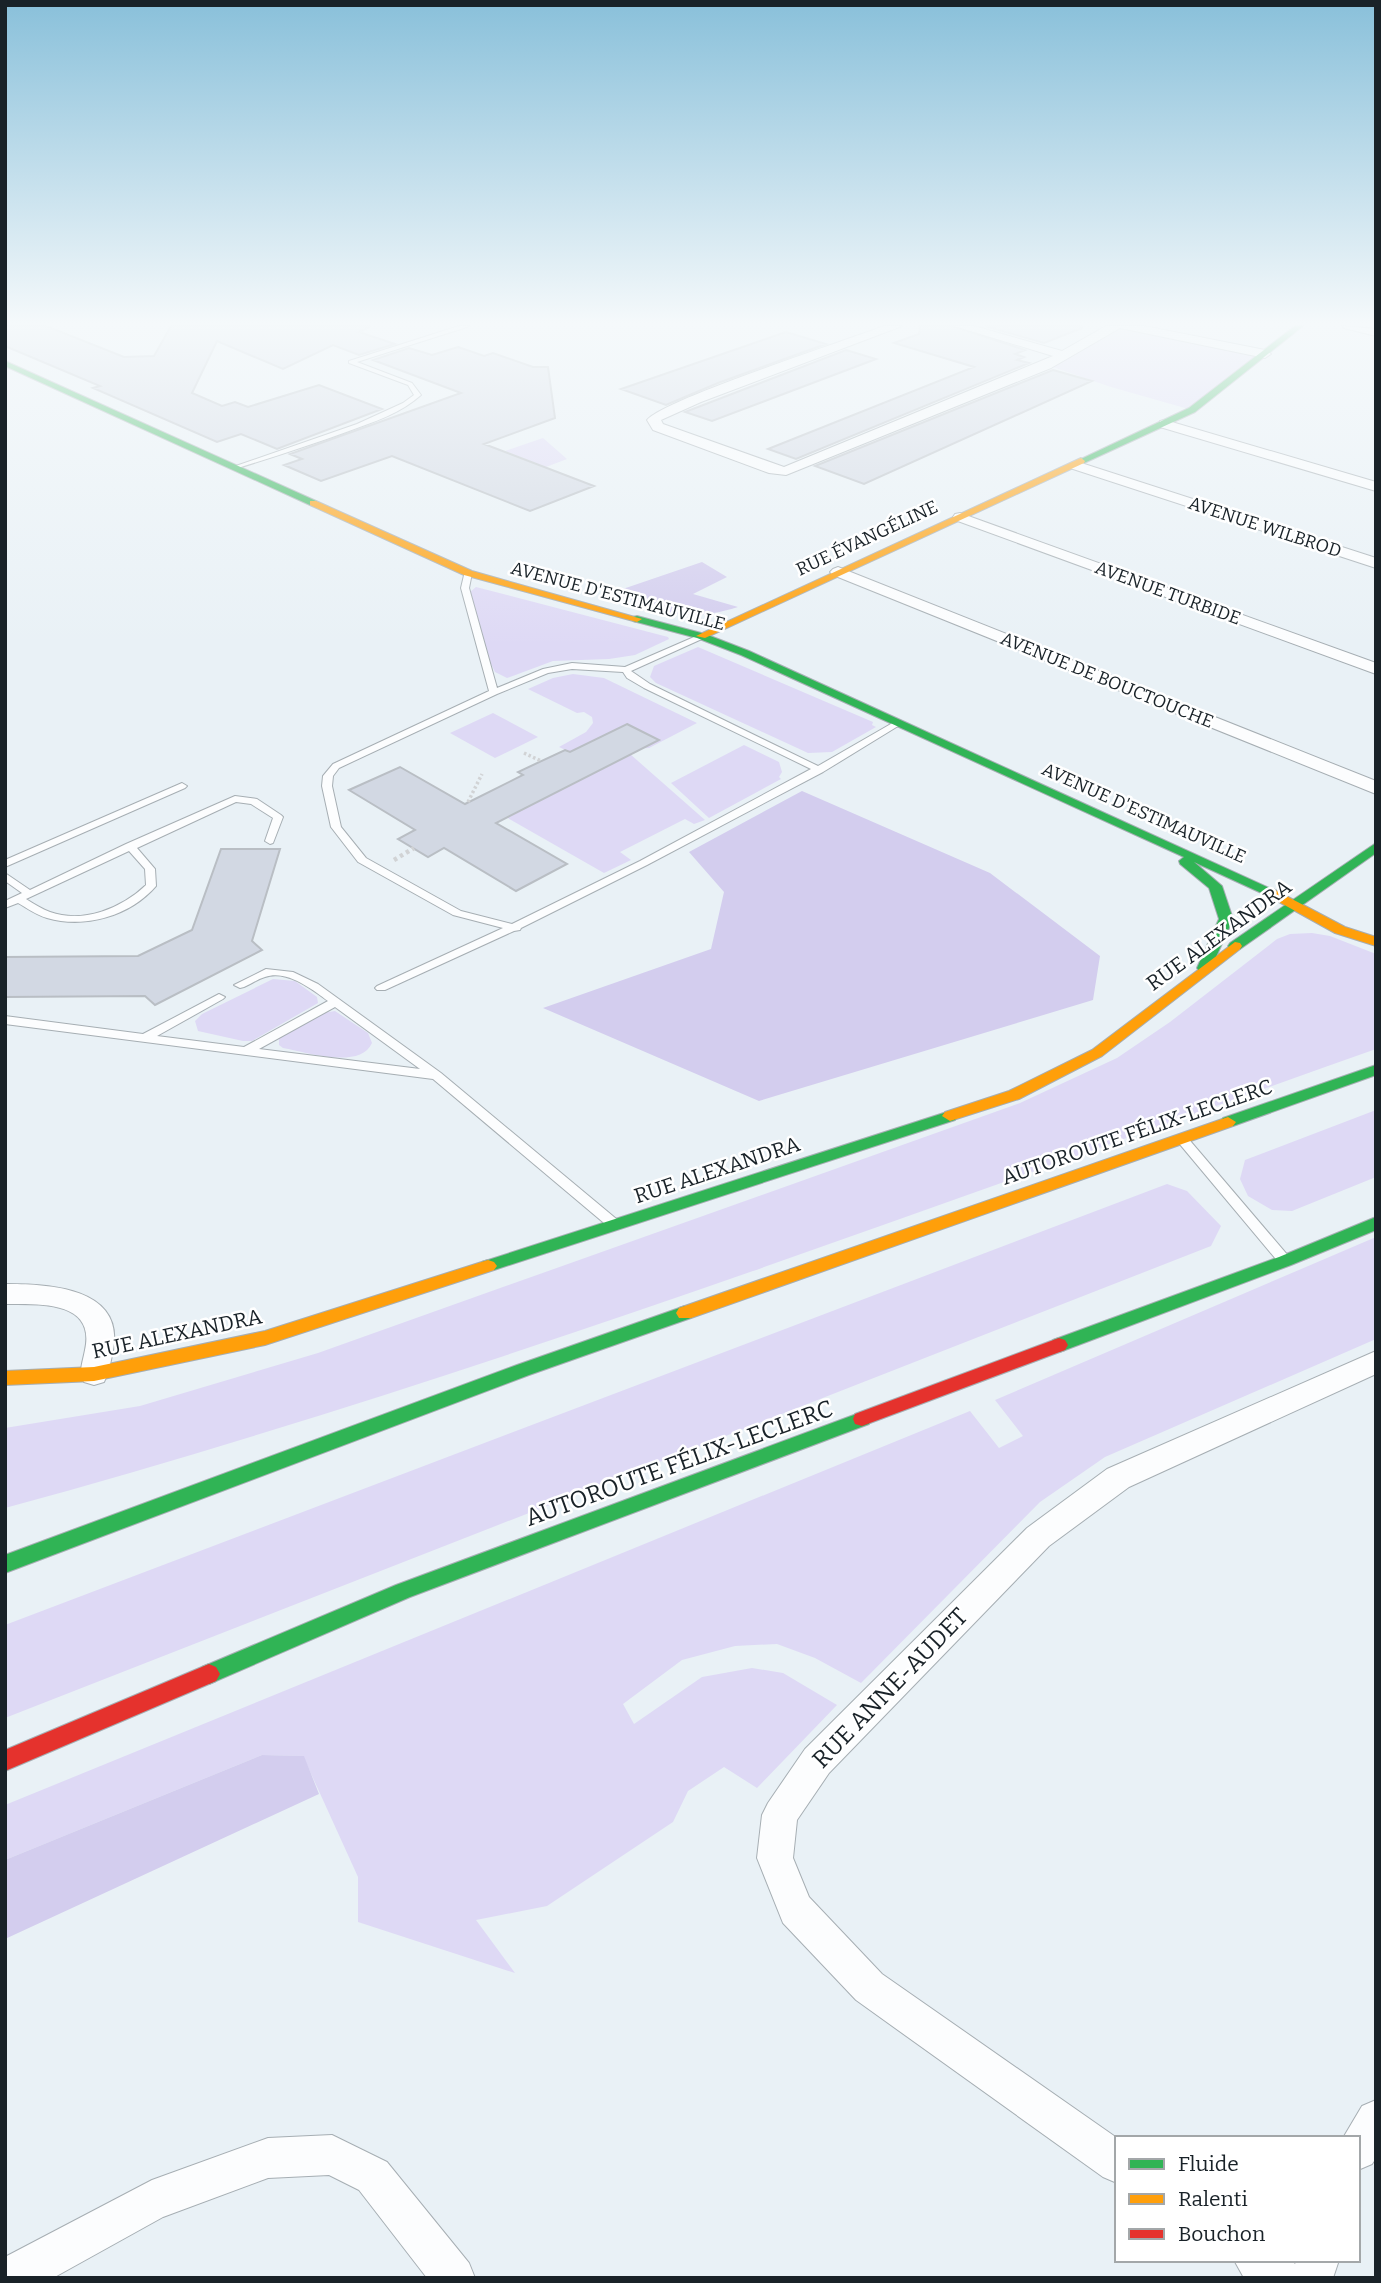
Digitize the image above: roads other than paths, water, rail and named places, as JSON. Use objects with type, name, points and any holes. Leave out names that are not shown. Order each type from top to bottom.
[{"type":"main road","name":"AVENUE D'ESTIMAUVILLE","points":[[156,433],[468,573],[701,636],[1297,904],[1340,930],[1376,942]]},
{"type":"main road","name":"RUE ÉVANGÉLINE","points":[[701,636],[1146,433]]},
{"type":"main road","points":[[1160,841],[1215,886],[1226,919],[1204,968]]},
{"type":"main road","name":"RUE ALEXANDRA","points":[[5,1378],[94,1374],[265,1338],[1014,1096],[1097,1053],[1204,968],[1376,847]]},
{"type":"main road","name":"AVENUE D'ESTIMAUVILLE","points":[[1297,904],[1346,915],[1376,926]]},
{"type":"main road","name":"AUTOROUTE FÉLIX-LECLERC","points":[[5,1564],[523,1370],[1376,1070]]},
{"type":"main road","name":"AUTOROUTE FÉLIX-LECLERC","points":[[5,1761],[403,1591],[1285,1261],[1376,1223]]},
{"type":"main road","points":[[84,1517],[255,1472]]},
{"type":"street","points":[[675,433],[774,470],[797,468],[882,433]]},
{"type":"street","points":[[1194,433],[1376,487]]},
{"type":"street","name":"AVENUE WILBROD","points":[[1075,465],[1376,563]]},
{"type":"street","name":"AVENUE TURBIDE","points":[[960,517],[1376,669]]},
{"type":"street","name":"AVENUE DE BOUCTOUCHE","points":[[838,572],[1376,788]]},
{"type":"street","points":[[5,1294],[41,1294],[71,1299],[92,1312],[101,1335],[94,1374]]},
{"type":"street","name":"RUE ANNE-AUDET","points":[[1115,2161],[869,1987],[796,1910],[775,1858],[780,1815],[817,1760],[1038,1537],[1118,1478],[1376,1362]]},
{"type":"street","points":[[1360,2147],[1376,2120]]},
{"type":"street","points":[[10,2278],[152,2201],[268,2158],[332,2155],[373,2176],[454,2278]]},
{"type":"street","points":[[1258,2262],[1280,2278]]},
{"type":"lane","points":[[233,468],[334,433]]},
{"type":"lane","points":[[468,573],[465,588],[494,692]]},
{"type":"lane","points":[[516,928],[457,913],[362,860],[336,827],[327,786],[328,776],[336,766],[494,692],[558,668],[626,670],[701,636]]},
{"type":"lane","points":[[626,670],[630,676],[647,686],[820,770]]},
{"type":"lane","points":[[381,988],[516,928],[820,770],[899,723]]},
{"type":"lane","points":[[5,863],[183,786]]},
{"type":"lane","points":[[5,905],[235,799],[254,802],[278,817],[270,841]]},
{"type":"lane","points":[[18,899],[49,915],[80,918],[108,913],[139,899],[151,886],[150,869],[130,846]]},
{"type":"lane","points":[[5,876],[29,894]]},
{"type":"lane","points":[[240,985],[266,972],[289,974],[314,986],[437,1076],[615,1225]]},
{"type":"lane","points":[[142,1039],[219,996]]},
{"type":"lane","points":[[244,1052],[335,1002]]},
{"type":"lane","points":[[5,1020],[437,1076]]},
{"type":"lane","points":[[1181,1138],[1285,1261]]}]
